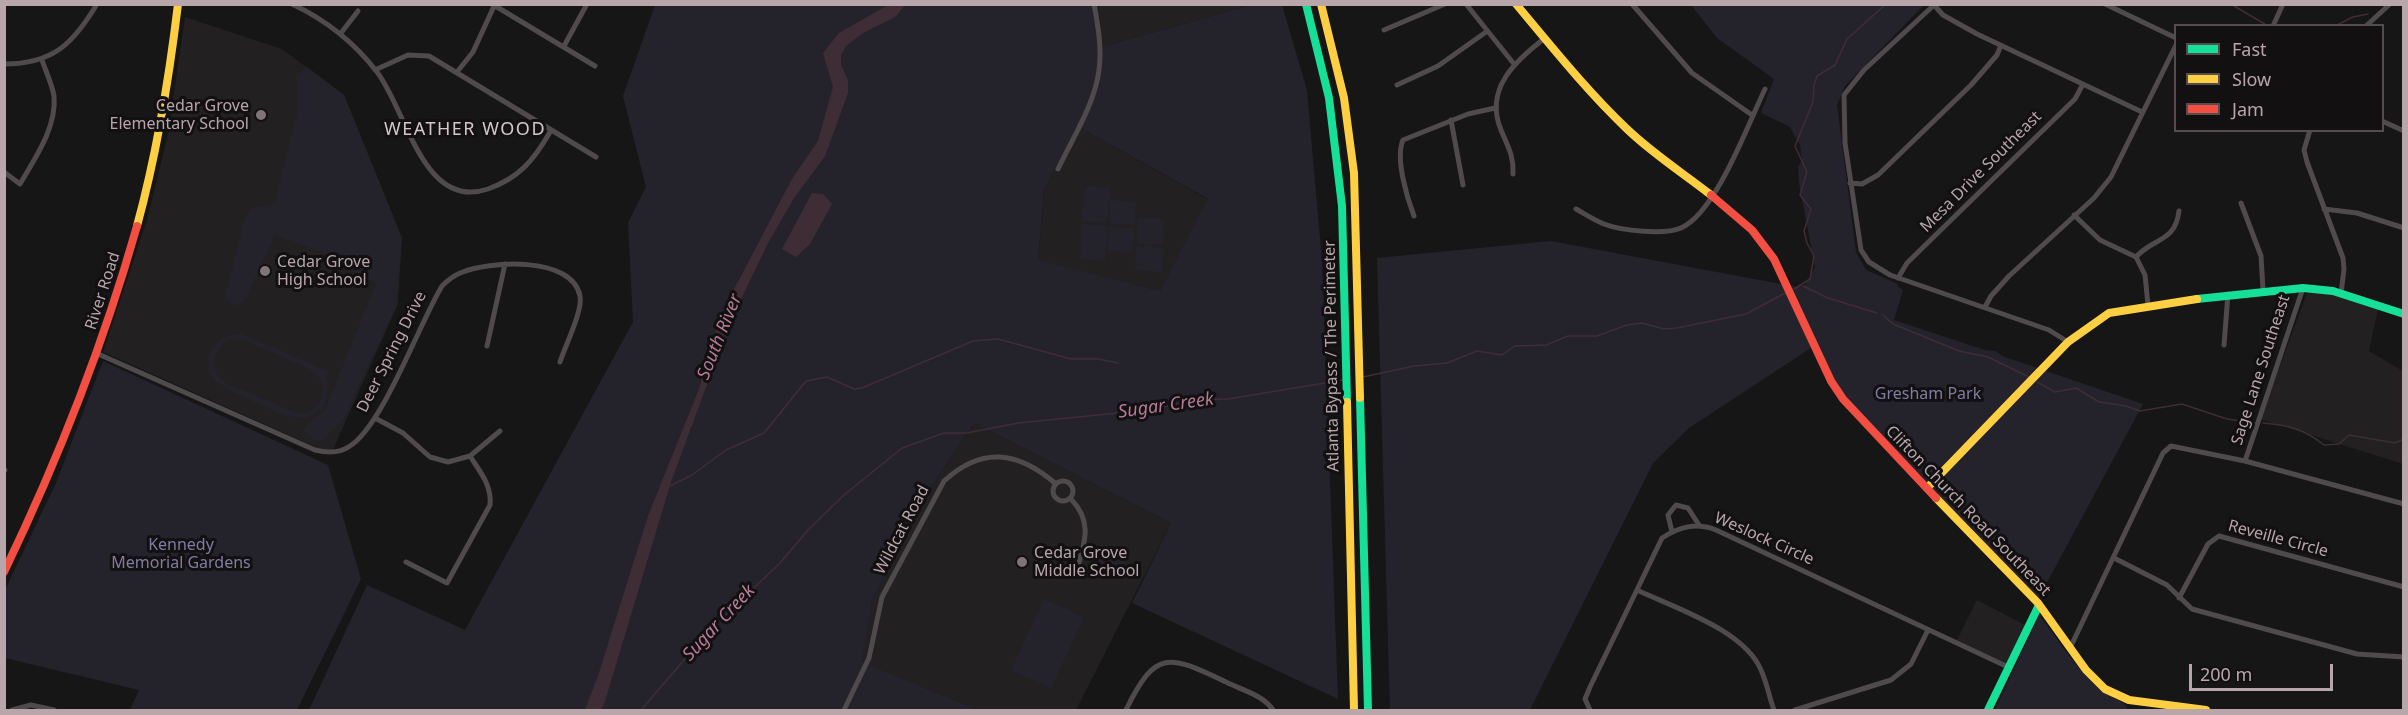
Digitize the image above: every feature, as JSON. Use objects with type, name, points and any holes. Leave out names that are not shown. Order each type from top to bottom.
[{"type":"main road","name":"River Road","points":[[4,572],[55,464],[126,266],[161,132],[178,4]]},
{"type":"main road","name":"Atlanta Bypass / The Perimeter","points":[[1306,4],[1319,50],[1333,120],[1339,166],[1344,259],[1354,711]]},
{"type":"main road","name":"Atlanta Bypass / The Perimeter","points":[[1321,4],[1339,72],[1350,137],[1357,257],[1368,711]]},
{"type":"main road","name":"Clifton Church Road Southeast","points":[[1516,4],[1586,88],[1626,129],[1714,196],[1766,246],[1831,381],[1843,399],[2039,605],[2092,675],[2106,689],[2120,697],[2153,703],[2180,704],[2206,711]]},
{"type":"main road","points":[[1927,488],[2068,342],[2109,314],[2148,305],[2228,294],[2303,288],[2341,294],[2403,314]]},
{"type":"main road","points":[[1988,711],[2039,605]]},
{"type":"main road","points":[[2142,711],[2153,703]]},
{"type":"street","points":[[4,64],[42,60],[69,43],[98,4]]},
{"type":"street","points":[[292,4],[341,33],[375,70],[390,90],[434,178],[448,187],[471,193],[509,181],[535,158],[550,132]]},
{"type":"street","points":[[564,46],[587,4]]},
{"type":"street","points":[[1058,169],[1091,97],[1099,70],[1100,50],[1094,4]]},
{"type":"street","points":[[1384,30],[1445,4]]},
{"type":"street","points":[[1466,4],[1486,32],[1514,64]]},
{"type":"street","points":[[1632,4],[1692,73],[1752,115]]},
{"type":"street","points":[[2068,342],[2049,330],[1898,278],[1876,267],[1861,250],[1842,118],[1844,94],[1864,70],[1934,4],[1953,21],[2142,112]]},
{"type":"street","points":[[2105,4],[2174,38]]},
{"type":"street","points":[[2274,24],[2283,4]]},
{"type":"street","points":[[2368,24],[2390,4]]},
{"type":"street","points":[[457,72],[473,52],[494,5],[595,66]]},
{"type":"street","points":[[341,33],[358,11]]},
{"type":"street","points":[[1397,85],[1438,66],[1486,32]]},
{"type":"street","points":[[1513,174],[1512,151],[1501,131],[1495,108],[1499,87],[1514,64],[1545,38]]},
{"type":"street","points":[[1850,183],[1862,184],[1878,175],[1976,79],[1996,55],[2001,45]]},
{"type":"street","points":[[1985,307],[1991,296],[2009,276],[2094,198],[2111,177],[2174,47]]},
{"type":"street","points":[[375,70],[394,60],[420,55],[429,57],[457,72],[550,132],[596,157]]},
{"type":"street","points":[[4,172],[20,184],[48,129],[53,114],[53,94],[42,60]]},
{"type":"street","name":"Mesa Drive Southeast","points":[[1898,278],[1907,263],[2075,99],[2083,84]]},
{"type":"street","points":[[1576,209],[1604,224],[1647,232],[1681,228],[1698,216],[1714,196],[1765,89]]},
{"type":"street","points":[[1414,216],[1406,190],[1401,144],[1406,137],[1451,120],[1495,108]]},
{"type":"street","points":[[1451,120],[1463,185]]},
{"type":"street","points":[[2384,122],[2403,131]]},
{"type":"street","points":[[2309,132],[2304,150],[2343,258],[2341,294]]},
{"type":"street","points":[[2241,203],[2261,256],[2263,290]]},
{"type":"street","points":[[2324,209],[2357,213],[2403,228]]},
{"type":"street","points":[[2136,257],[2142,250],[2172,233],[2178,225],[2179,211]]},
{"type":"street","points":[[2073,215],[2100,240],[2136,257],[2145,275],[2148,305]]},
{"type":"street","points":[[487,346],[505,264]]},
{"type":"street","name":"Deer Spring Drive","points":[[96,353],[315,450],[334,452],[350,447],[375,418],[442,286],[457,274],[467,270],[505,264],[544,266],[565,275],[578,289],[581,304],[560,362]]},
{"type":"street","name":"Sage Lane Southeast","points":[[2245,460],[2303,288]]},
{"type":"street","points":[[2224,345],[2228,294]]},
{"type":"street","points":[[375,418],[402,433],[430,457],[448,462],[470,456],[500,431]]},
{"type":"street","points":[[2071,646],[2163,453],[2168,448],[2176,446],[2245,460],[2403,504]]},
{"type":"street","points":[[406,562],[447,583],[490,505],[491,496],[486,480],[470,456]]},
{"type":"street","name":"Wildcat Road","points":[[844,711],[869,658],[882,597],[944,481],[956,470],[990,456],[1011,458],[1035,468],[1056,484]]},
{"type":"street","points":[[1062,481],[1071,484],[1074,491],[1071,499],[1063,502],[1057,500],[1053,491],[1056,484],[1062,481]]},
{"type":"street","points":[[1071,499],[1085,519],[1085,533],[1076,573]]},
{"type":"street","points":[[1590,711],[1585,699],[1590,687],[1662,538],[1672,532],[1668,515],[1676,505],[1688,508],[1699,525]]},
{"type":"street","name":"Weslock Circle","points":[[1672,532],[1699,525],[1716,530],[2008,667]]},
{"type":"street","name":"Reveille Circle","points":[[2179,598],[2208,544],[2219,536],[2403,587]]},
{"type":"street","points":[[2114,558],[2167,585],[2192,609],[2333,648],[2364,655],[2403,657]]},
{"type":"street","points":[[1637,590],[1730,635],[1747,649],[1761,669],[1774,711]]},
{"type":"street","points":[[1796,711],[1891,680],[1911,664],[1928,630]]},
{"type":"street","points":[[1126,711],[1143,676],[1159,664],[1169,661],[1188,664],[1264,700],[1273,711]]},
{"type":"street","points":[[12,711],[31,705],[54,711]]},
{"type":"shaded area","points":[[1094,4],[1251,5],[1101,47]]},
{"type":"shaded area","name":"Cedar Grove High School","points":[[185,17],[282,49],[344,95],[402,238],[398,304],[331,454],[103,352],[147,220],[168,134]]},
{"type":"shaded area","points":[[1077,126],[1209,200],[1160,291],[1038,261],[1044,190]]},
{"type":"shaded area","points":[[2307,293],[2334,293],[2379,305],[2369,351],[2403,371],[2403,464],[2260,419]]},
{"type":"shaded area","name":"Cedar Grove Middle School","points":[[974,423],[1171,523],[1076,710],[979,710],[861,662],[872,600],[930,488]]},
{"type":"shaded area","points":[[1977,600],[2029,627],[2009,668],[1955,644]]},
{"type":"green space","points":[[655,5],[1094,5],[1101,47],[1251,5],[1282,5],[1307,90],[1322,262],[1338,699],[1132,603],[1171,523],[974,423],[930,488],[872,600],[862,662],[979,710],[309,710],[367,585],[465,630],[633,322],[628,223],[646,187],[623,96]],"holes":[[[1077,126],[1208,199],[1160,291],[1038,260],[1044,190]]]},
{"type":"green space","name":"Gresham Park","points":[[1691,5],[1924,5],[1845,86],[1837,105],[1856,252],[1866,270],[1898,284],[1897,286],[1903,290],[1894,320],[1985,350],[1996,351],[2002,356],[2143,404],[2036,603],[1837,392],[1814,346],[1689,428],[1653,463],[1530,710],[1390,710],[1377,258],[1551,241],[1797,287],[1805,285],[1815,267],[1799,183],[1798,167],[1802,160],[1800,145],[1790,127],[1761,113],[1774,79],[1717,38]]},
{"type":"green space","points":[[307,67],[344,95],[402,238],[396,307],[344,417],[321,441],[311,439],[303,429],[325,410],[376,283],[322,252],[275,235],[244,302],[234,306],[225,299],[244,221],[252,208],[275,204],[297,115],[297,77]]},
{"type":"green space","points":[[1085,186],[1110,188],[1107,223],[1082,221]]},
{"type":"green space","points":[[1111,200],[1136,202],[1134,225],[1109,223]]},
{"type":"green space","points":[[1138,217],[1164,219],[1162,245],[1137,244]]},
{"type":"green space","points":[[1082,224],[1108,226],[1105,261],[1080,259]]},
{"type":"green space","points":[[1109,227],[1134,228],[1132,252],[1107,251]]},
{"type":"green space","points":[[1136,246],[1163,248],[1161,272],[1135,270]]},
{"type":"green space","points":[[242,334],[328,371],[327,395],[324,405],[311,416],[292,417],[256,403],[221,385],[210,372],[209,356],[212,348],[218,342],[233,335]],"holes":[[[231,339],[247,341],[315,372],[322,386],[321,399],[317,405],[305,412],[297,413],[226,383],[218,376],[214,367],[215,354],[223,343]]]},
{"type":"green space","name":"Kennedy Memorial Gardens","points":[[103,361],[328,465],[361,579],[297,710],[130,710],[139,690],[5,658],[5,590],[56,483]]},
{"type":"green space","points":[[1102,548],[1126,559],[1115,580],[1092,569]]},
{"type":"green space","points":[[1044,599],[1084,617],[1051,688],[1011,670]]},
{"type":"green space","points":[[2039,615],[2087,677],[2110,696],[2124,703],[2128,710],[1995,710]]},
{"type":"water","name":"South River","points":[[888,5],[905,5],[895,17],[863,33],[846,46],[841,55],[841,65],[848,80],[848,93],[825,156],[794,198],[768,243],[730,322],[671,482],[605,701],[601,710],[585,710],[598,676],[648,516],[699,389],[721,314],[792,179],[818,141],[833,87],[823,53],[839,33]]},
{"type":"water","points":[[812,193],[823,194],[832,204],[810,244],[796,257],[782,249]]},
{"type":"waterway","name":"Sugar Creek","points":[[1794,289],[1810,279],[1814,256],[1804,231],[1811,209],[1800,195],[1807,172],[1795,146],[1813,102],[1814,85],[1817,76],[1835,65],[1847,39],[1886,4]]},
{"type":"waterway","points":[[2231,4],[2265,24]]},
{"type":"waterway","points":[[2339,24],[2353,17],[2368,14]]},
{"type":"waterway","points":[[1803,286],[1828,298],[1877,313]]},
{"type":"waterway","name":"Sugar Creek","points":[[1363,377],[1414,366],[1447,363],[1477,351],[1502,355],[1515,346],[1546,345],[1568,336],[1597,336],[1627,325],[1642,323],[1664,329],[1677,328],[1746,314],[1785,293]]},
{"type":"waterway","points":[[1883,315],[1893,324],[1959,351],[1988,357],[2029,377]]},
{"type":"waterway","points":[[670,486],[692,475],[726,450],[764,433],[806,381],[827,377],[854,389],[862,388],[973,341],[998,339],[1071,359],[1098,359],[1118,363]]},
{"type":"waterway","name":"Sugar Creek","points":[[641,710],[710,630],[780,563],[808,530],[844,495],[902,448],[944,433],[967,433],[1018,423],[1148,410],[1195,400],[1228,399],[1343,380]]},
{"type":"waterway","points":[[2037,382],[2055,392],[2076,388],[2099,402],[2126,406],[2140,411],[2182,404],[2227,419],[2255,423]]},
{"type":"waterway","points":[[2263,423],[2295,429],[2310,435],[2324,445],[2339,444],[2349,435],[2395,443],[2404,439]]},
{"type":"traffic: fast","points":[[1306,4],[1329,98],[1342,206],[1347,402]]},
{"type":"traffic: fast","points":[[2197,299],[2303,288],[2333,291],[2404,314]]},
{"type":"traffic: fast","points":[[1360,398],[1368,710]]},
{"type":"traffic: fast","points":[[1988,710],[2039,605]]},
{"type":"traffic: slow","points":[[137,226],[162,116],[178,4]]},
{"type":"traffic: slow","points":[[1321,4],[1344,98],[1354,173],[1360,398]]},
{"type":"traffic: slow","points":[[1516,4],[1584,84],[1627,129],[1711,195]]},
{"type":"traffic: slow","points":[[1927,488],[2068,342],[2109,313],[2197,299]]},
{"type":"traffic: slow","points":[[1347,402],[1354,710]]},
{"type":"traffic: slow","points":[[1936,498],[2038,603],[2086,670],[2105,689],[2129,700],[2206,710]]},
{"type":"traffic: jam","points":[[1711,195],[1752,230],[1774,259],[1831,381],[1843,399],[1936,498]]},
{"type":"traffic: jam","points":[[4,572],[43,488],[78,402],[124,271],[137,226]]},
{"type":"place","name":"Cedar Grove Elementary School","points":[[261,115]]},
{"type":"place","name":"Cedar Grove High School","points":[[265,271]]},
{"type":"place","name":"Cedar Grove Middle School","points":[[1022,562]]},
{"type":"district","name":"WEATHER WOOD","points":[[465,130]]}]
